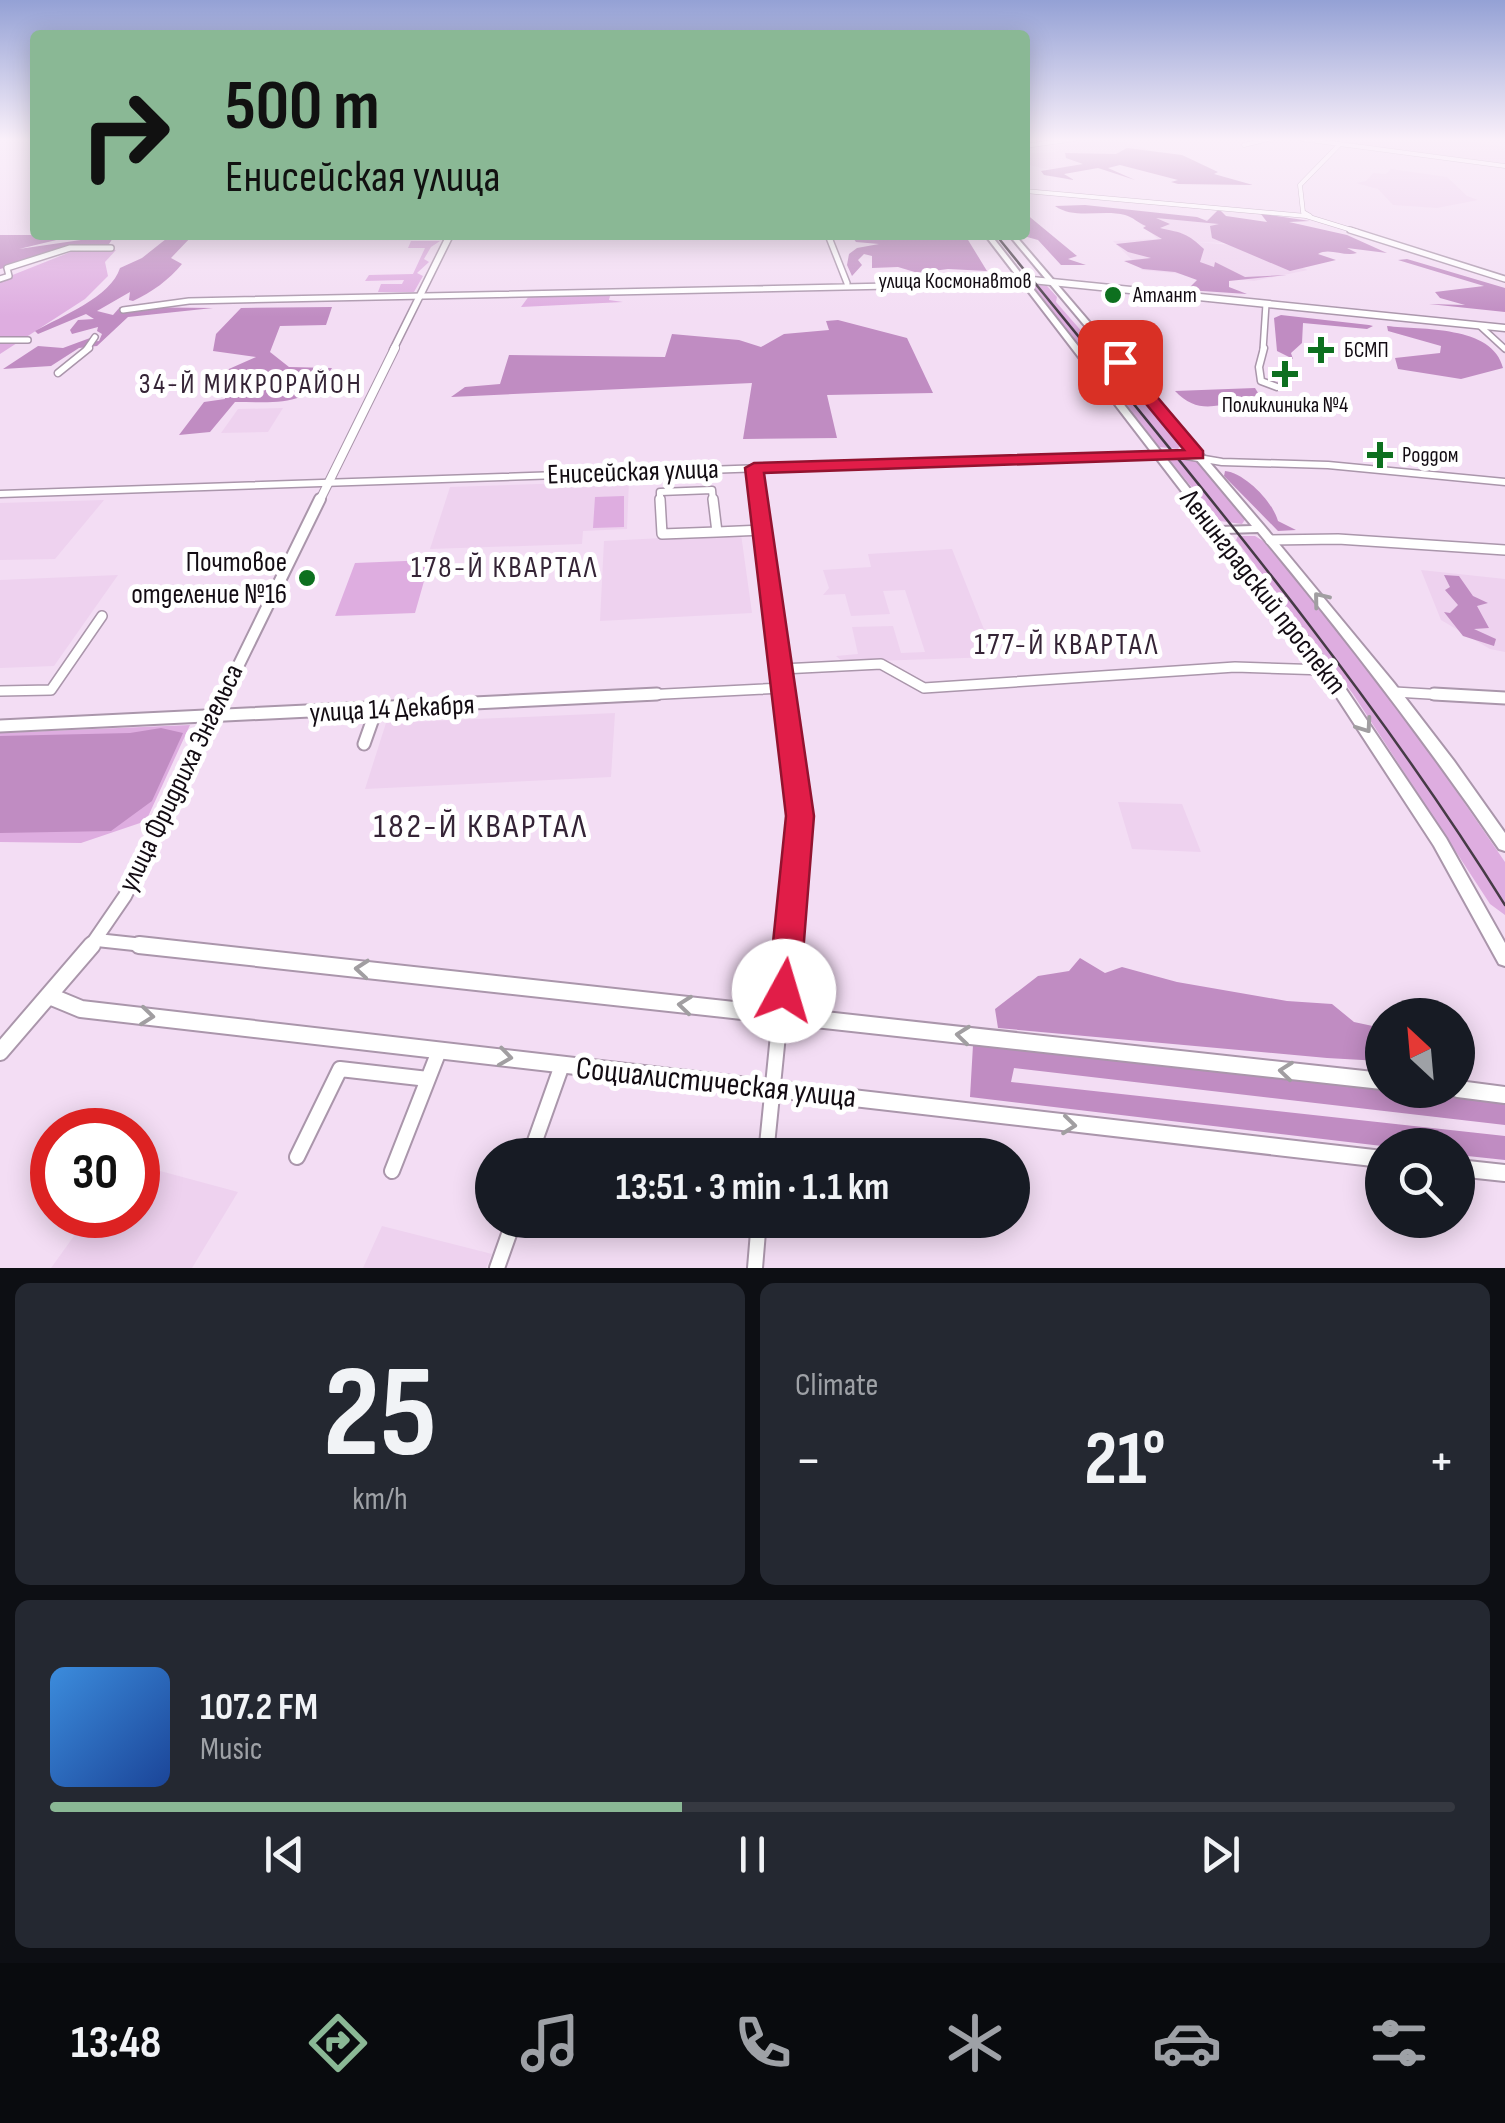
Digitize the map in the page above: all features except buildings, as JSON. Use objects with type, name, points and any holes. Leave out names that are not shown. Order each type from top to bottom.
[{"type":"main road","name":"Ленинградский проспект","points":[[992,240],[1326,670],[1496,924],[1505,959]]},
{"type":"main road","name":"Ленинградский проспект","points":[[994,243],[1002,240]]},
{"type":"main road","name":"Ленинградский проспект","points":[[1016,240],[1396,692],[1505,844]]},
{"type":"main road","points":[[1218,530],[1265,534]]},
{"type":"street","points":[[1111,198],[1312,217],[1505,278]]},
{"type":"street","points":[[1301,198],[1303,212]]},
{"type":"street","points":[[1288,213],[1303,212],[1312,217]]},
{"type":"street","name":"улица Фридриха Энгельса","points":[[0,1052],[52,997],[97,940],[124,896],[448,240]]},
{"type":"street","points":[[830,240],[847,283]]},
{"type":"street","points":[[0,279],[8,276],[6,268],[60,250],[111,248]]},
{"type":"street","name":"улица Космонавтов","points":[[533,292],[1023,281],[1505,330]]},
{"type":"street","name":"улица Космонавтов","points":[[123,310],[185,300],[942,282]]},
{"type":"street","points":[[1265,305],[1264,347],[1258,358],[1258,374],[1261,381],[1278,387]]},
{"type":"street","points":[[1482,328],[1505,349]]},
{"type":"street","points":[[58,373],[88,349],[95,337]]},
{"type":"street","points":[[0,340],[28,340]]},
{"type":"street","name":"Енисейская улица","points":[[0,494],[1158,454],[1197,454],[1222,462],[1328,465],[1505,482]]},
{"type":"street","points":[[754,468],[800,816],[768,1138]]},
{"type":"street","points":[[717,532],[712,490],[660,492],[662,534],[717,532],[763,530]]},
{"type":"street","points":[[1265,534],[1505,550]]},
{"type":"street","points":[[0,691],[51,690],[102,616]]},
{"type":"street","points":[[782,669],[881,664],[924,688],[1235,668],[1326,670]]},
{"type":"street","name":"улица 14 Декабря","points":[[0,726],[783,688]]},
{"type":"street","points":[[1396,692],[1505,698]]},
{"type":"street","points":[[364,744],[376,710]]},
{"type":"street","points":[[97,940],[1365,1079]]},
{"type":"street","name":"Социалистическая улица","points":[[52,997],[81,1009],[1365,1157]]},
{"type":"street","points":[[392,1171],[440,1048]]},
{"type":"street","points":[[536,1138],[562,1065]]},
{"type":"street","points":[[297,1157],[340,1069],[428,1078]]},
{"type":"street","points":[[1475,1091],[1505,1094]]},
{"type":"street","points":[[1475,1170],[1505,1173]]},
{"type":"street","points":[[497,1268],[508,1238]]},
{"type":"street","points":[[755,1268],[758,1238]]},
{"type":"shaded area","points":[[1387,198],[1478,200],[1437,208],[1393,205]]},
{"type":"shaded area","points":[[1085,205],[1207,221],[1219,209],[1226,216],[1267,222],[1261,214],[1251,212],[1310,221],[1289,222],[1347,235],[1387,253],[1347,248],[1357,253],[1322,252],[1318,254],[1336,260],[1290,271],[1212,238],[1210,226],[1219,224],[1156,218],[1170,224],[1160,228],[1184,234],[1204,249],[1200,262],[1214,267],[1215,262],[1245,277],[1287,275],[1229,281],[1229,287],[1247,294],[1187,290],[1197,280],[1124,261],[1151,258],[1116,244],[1162,239],[1143,228],[1146,226],[1125,215],[1071,212],[1055,206]]},
{"type":"shaded area","points":[[1130,215],[1221,220],[1228,243],[1196,242],[1244,246],[1308,270],[1254,281],[1142,270],[1113,241],[1158,239]]},
{"type":"shaded area","points":[[1030,217],[1077,256],[1068,259],[1086,265],[1061,265],[1038,240],[1030,238]]},
{"type":"shaded area","points":[[0,235],[56,240],[19,249],[112,240],[109,244],[0,269]]},
{"type":"shaded area","points":[[165,240],[188,240],[171,258],[182,264],[160,285],[133,301],[129,300],[130,292],[97,311],[113,315],[120,307],[213,308],[128,317],[97,346],[79,348],[51,366],[3,369],[38,346],[63,348],[90,338],[90,342],[99,341],[102,334],[98,327],[72,334],[70,330],[78,320],[94,319],[86,314],[38,334],[35,331],[96,297],[120,268],[142,258]]},
{"type":"shaded area","points":[[968,240],[987,271],[948,269],[918,273],[898,267],[872,268],[872,256],[864,254],[858,260],[862,265],[852,276],[847,265],[849,254],[857,248],[879,244],[856,242]]},
{"type":"shaded area","points":[[411,241],[440,241],[424,259],[429,262],[417,273],[423,276],[414,292],[378,292],[381,284],[402,284],[404,280],[365,281],[369,275],[413,274],[425,248],[408,248]]},
{"type":"shaded area","points":[[78,249],[116,250],[105,262],[108,276],[85,299],[0,354],[0,280]]},
{"type":"shaded area","points":[[1407,259],[1505,288],[1505,312],[1429,304],[1465,305],[1440,298],[1435,292],[1484,286],[1398,260]]},
{"type":"shaded area","points":[[1027,283],[1047,286],[1057,297],[1056,302],[1181,445],[1178,449],[1159,447]]},
{"type":"shaded area","points":[[627,295],[610,296],[609,300],[623,302],[521,307],[529,296]]},
{"type":"shaded area","points":[[332,307],[326,325],[280,326],[270,352],[289,367],[332,368],[313,390],[290,400],[235,402],[210,432],[179,435],[204,402],[225,399],[222,372],[256,357],[213,351],[216,334],[241,308]]},
{"type":"shaded area","points":[[1281,315],[1373,326],[1367,329],[1303,323],[1302,343],[1291,353],[1293,359],[1277,351],[1274,318]]},
{"type":"shaded area","points":[[838,320],[907,338],[933,393],[827,395],[837,438],[743,439],[752,383],[451,397],[465,387],[500,384],[509,355],[665,357],[672,334],[739,340],[761,347],[784,334],[829,330],[826,321]]},
{"type":"shaded area","points":[[1387,326],[1471,337],[1497,354],[1503,368],[1461,379],[1398,369],[1395,358],[1440,353],[1441,346],[1388,331]]},
{"type":"shaded area","points":[[1255,388],[1260,396],[1216,406],[1195,405],[1175,391]]},
{"type":"shaded area","points":[[283,408],[268,432],[221,433],[238,409]]},
{"type":"shaded area","points":[[1172,457],[1196,460],[1246,518],[1242,524],[1220,521],[1170,461]]},
{"type":"shaded area","points":[[1225,471],[1249,483],[1270,505],[1278,521],[1296,530],[1278,531],[1224,476]]},
{"type":"shaded area","points":[[629,481],[627,529],[583,531],[582,544],[430,549],[450,487]]},
{"type":"shaded area","points":[[624,496],[624,527],[593,528],[595,497]]},
{"type":"shaded area","points":[[104,500],[55,559],[0,560],[0,503]]},
{"type":"shaded area","points":[[741,534],[752,613],[600,621],[604,541]]},
{"type":"shaded area","points":[[1238,536],[1255,536],[1263,541],[1404,715],[1505,862],[1505,915],[1490,904],[1353,694],[1236,540]]},
{"type":"shaded area","points":[[952,549],[995,657],[843,662],[836,656],[858,654],[852,627],[893,626],[901,653],[925,652],[905,590],[883,591],[890,614],[851,616],[845,594],[823,595],[829,588],[823,570],[871,567],[868,554]]},
{"type":"shaded area","points":[[430,560],[415,613],[335,616],[355,563]]},
{"type":"shaded area","points":[[1421,570],[1505,579],[1505,652],[1490,649],[1441,620]]},
{"type":"shaded area","points":[[118,575],[54,666],[0,668],[0,580]]},
{"type":"shaded area","points":[[1444,575],[1459,576],[1473,596],[1488,603],[1477,606],[1489,628],[1474,629],[1496,639],[1494,646],[1463,636],[1444,612],[1450,613],[1458,605],[1445,590],[1450,587]]},
{"type":"shaded area","points":[[615,713],[611,777],[365,789],[386,723]]},
{"type":"shaded area","points":[[190,725],[146,821],[81,843],[0,842],[0,733]]},
{"type":"shaded area","points":[[161,728],[183,733],[152,801],[111,831],[0,833],[0,736],[130,733]]},
{"type":"shaded area","points":[[1118,802],[1182,804],[1201,852],[1132,849]]},
{"type":"shaded area","points":[[1080,958],[1105,973],[1122,967],[1177,982],[1287,1001],[1332,1004],[1354,1022],[1365,1024],[1365,1060],[998,1028],[995,1009],[1038,976],[1069,971]]},
{"type":"shaded area","points":[[1005,1043],[1365,1085],[1365,1108],[1475,1108],[1475,1098],[1505,1101],[1505,1125],[1014,1068],[1011,1082],[1432,1128],[1365,1128],[1365,1144],[970,1097],[973,1045]]},
{"type":"shaded area","points":[[1475,1133],[1505,1136],[1505,1160],[1475,1157]]},
{"type":"shaded area","points":[[160,1171],[238,1192],[192,1268],[51,1268],[73,1238],[160,1238]]},
{"type":"shaded area","points":[[382,1226],[492,1254],[486,1268],[363,1268]]},
{"type":"tram line","points":[[1000,240],[1196,480],[1325,646],[1388,730],[1505,905]]},
{"type":"place","name":"Атлант","points":[[1113,295]]},
{"type":"place","name":"БСМП","points":[[1321,350]]},
{"type":"place","name":"Поликлиника №4","points":[[1285,374]]},
{"type":"place","name":"Роддом","points":[[1380,455]]},
{"type":"place","name":"Почтовое отделение №16","points":[[307,578]]},
{"type":"district","name":"34-Й МИКРОРАЙОН","points":[[251,384]]},
{"type":"district","name":"178-Й КВАРТАЛ","points":[[505,568]]},
{"type":"district","name":"177-Й КВАРТАЛ","points":[[1067,645]]},
{"type":"district","name":"182-Й КВАРТАЛ","points":[[481,826]]},
{"type":"route","points":[[784,991],[800,816],[754,468],[1197,454],[1120,362]]}]
